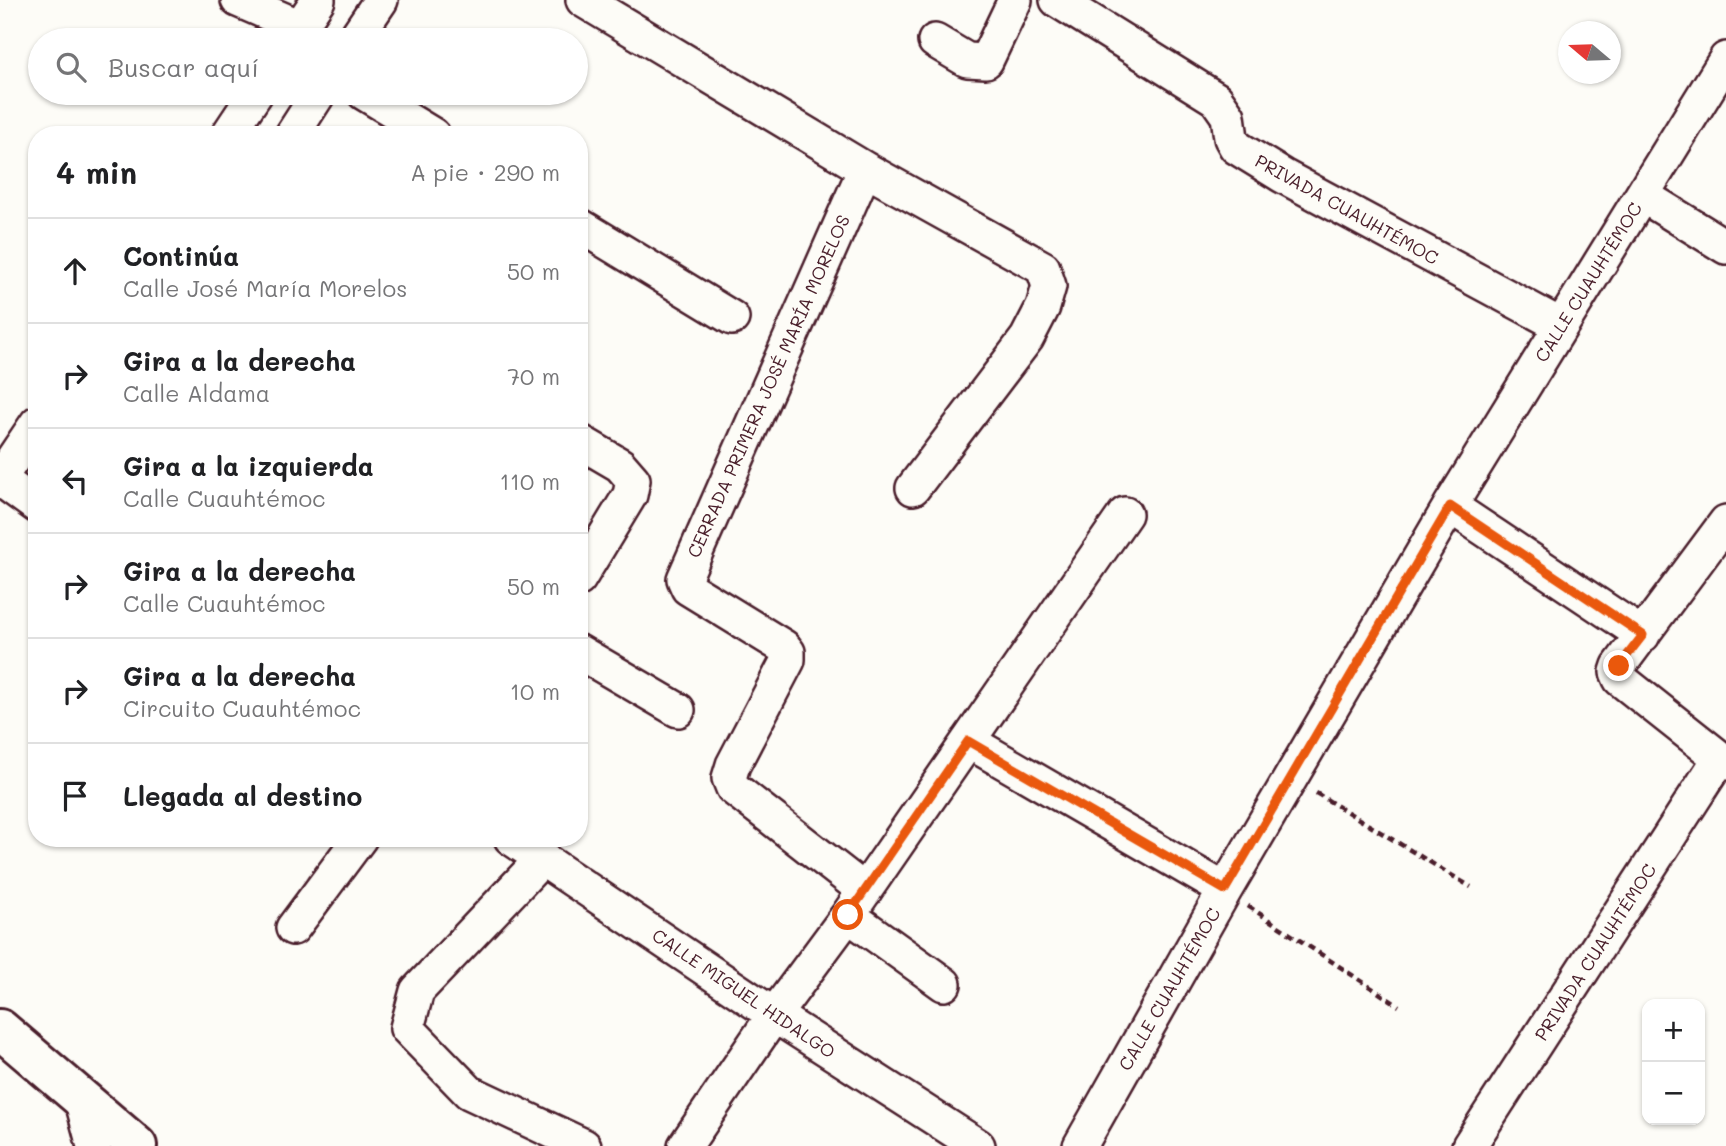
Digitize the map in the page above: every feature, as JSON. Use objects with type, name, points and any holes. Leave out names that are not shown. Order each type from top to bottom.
[{"type":"main road","points":[[0,1029],[137,1146]]},
{"type":"street","points":[[239,0],[303,22]]},
{"type":"street","points":[[362,28],[380,0]]},
{"type":"street","points":[[583,0],[865,169],[1043,268],[1049,286],[1043,307],[1027,338],[913,488]]},
{"type":"street","points":[[935,41],[967,60],[986,61],[1015,0]]},
{"type":"street","name":"PRIVADA CUAUHTÉMOC","points":[[1057,0],[1216,99],[1228,116],[1231,138],[1236,148],[1560,325]]},
{"type":"street","name":"CALLE CUAUHTÉMOC","points":[[1080,1146],[1225,890],[1450,506],[1726,59]]},
{"type":"street","points":[[234,126],[248,105]]},
{"type":"street","points":[[298,126],[311,105]]},
{"type":"street","points":[[383,105],[417,126]]},
{"type":"street","name":"CERRADA PRIMERA JOSÉ MARÍA MORELOS","points":[[857,903],[733,788],[729,778],[733,765],[788,660],[788,652],[688,588],[684,579],[865,169]]},
{"type":"street","points":[[1642,195],[1726,247]]},
{"type":"street","points":[[588,230],[732,318]]},
{"type":"street","points":[[28,436],[0,478],[28,499]]},
{"type":"street","points":[[588,446],[620,465],[633,480],[630,495],[588,564]]},
{"type":"street","points":[[1450,506],[1643,635]]},
{"type":"street","points":[[685,1146],[774,1015],[857,903],[1125,514]]},
{"type":"street","points":[[1723,761],[1620,679],[1618,672],[1619,666],[1726,522]]},
{"type":"street","points":[[588,657],[678,710]]},
{"type":"street","points":[[968,741],[1225,890]]},
{"type":"street","name":"PRIVADA CUAUHTÉMOC","points":[[1469,1146],[1723,761]]},
{"type":"street","points":[[293,928],[353,847]]},
{"type":"street","name":"CALLE MIGUEL HIDALGO","points":[[525,847],[774,1015],[978,1146]]},
{"type":"street","points":[[543,858],[417,991],[407,1028],[469,1093],[584,1146]]},
{"type":"street","points":[[857,903],[944,984]]},
{"type":"street","points":[[81,1098],[93,1146]]},
{"type":"path","points":[[1292,778],[1471,887]]},
{"type":"path","points":[[1225,890],[1399,1006]]},
{"type":"route","points":[[848,915],[968,741],[1225,890],[1450,506],[1643,635],[1619,666]]}]
